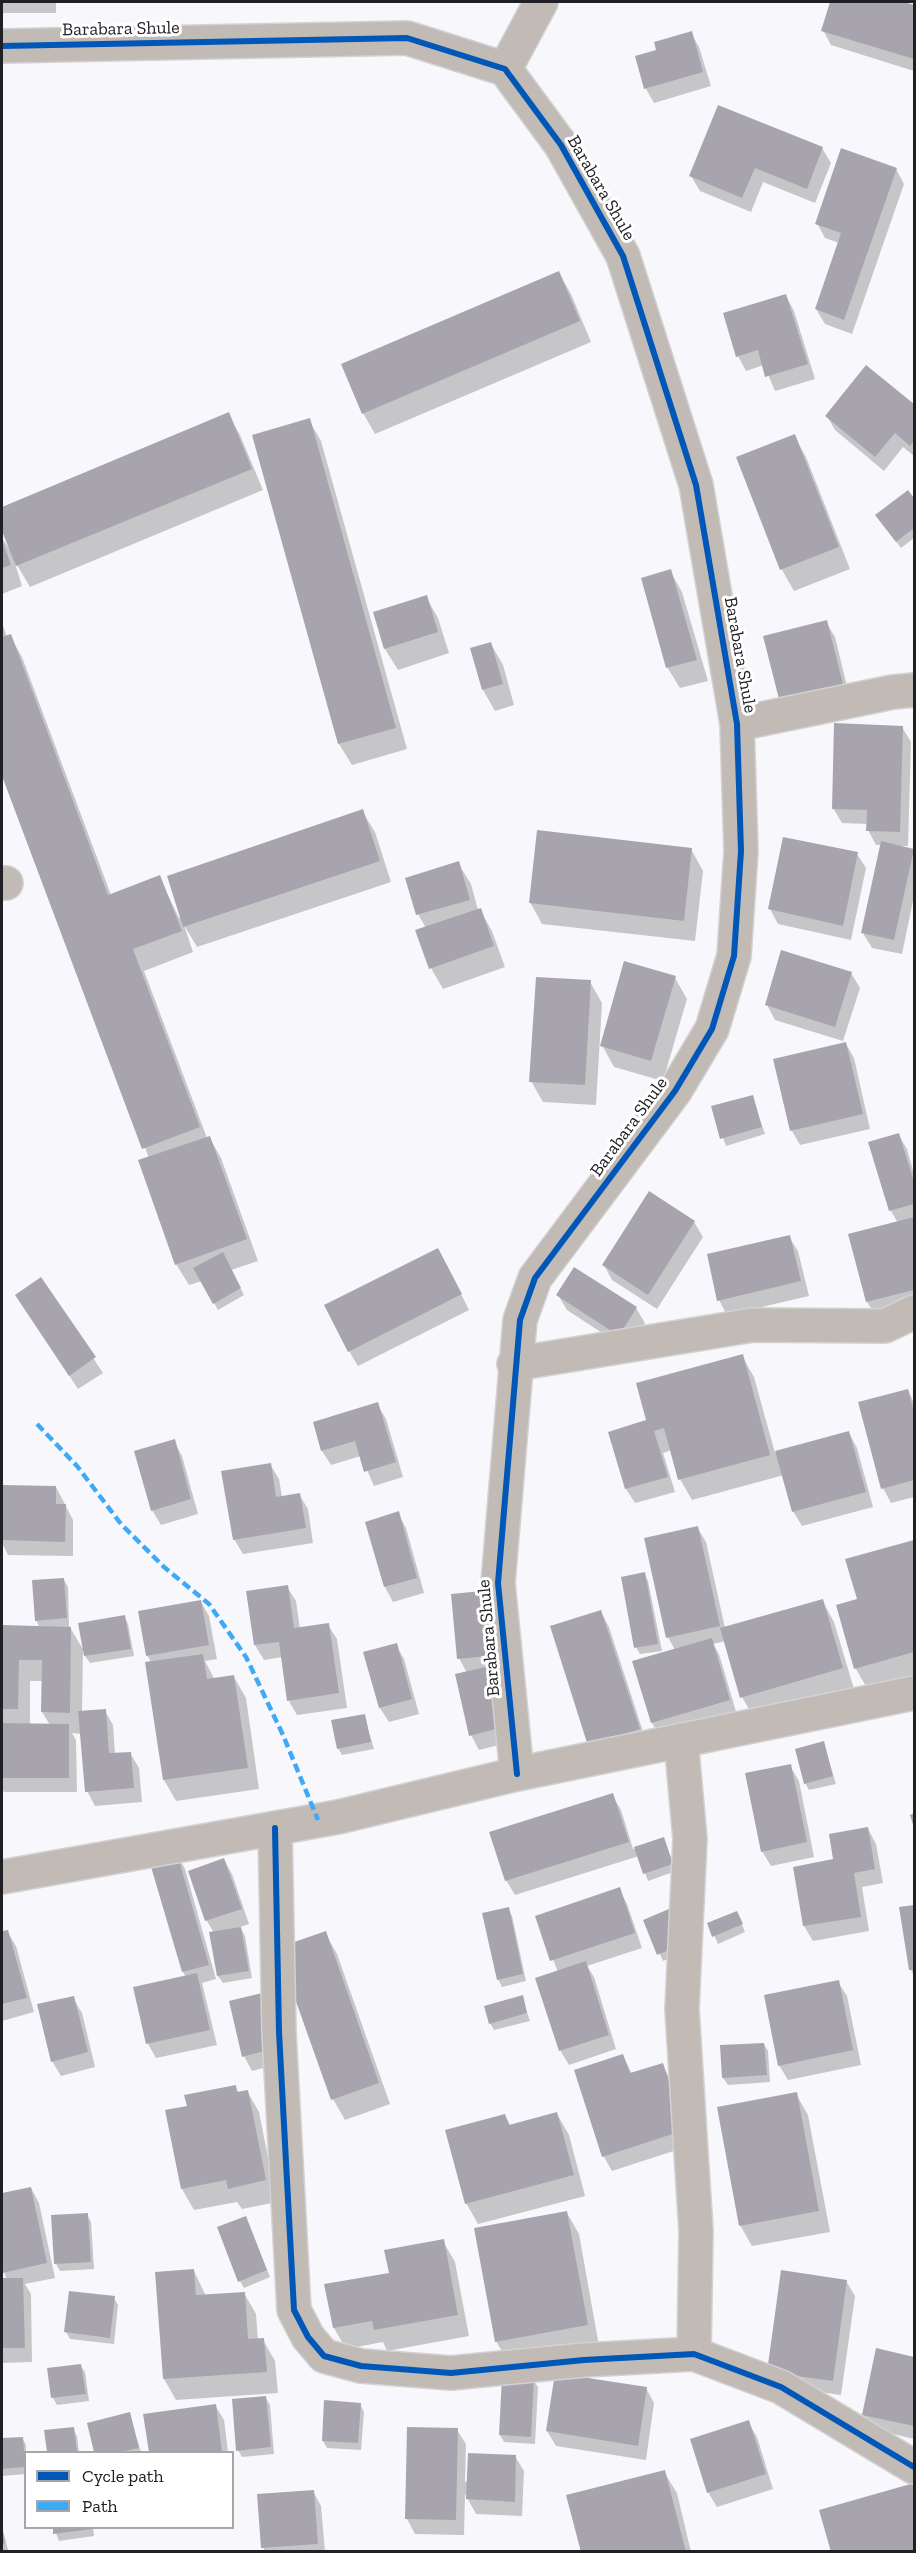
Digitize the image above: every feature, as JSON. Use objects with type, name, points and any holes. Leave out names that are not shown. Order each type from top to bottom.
[{"type":"street","points":[[505,69],[541,2]]},
{"type":"street","name":"Barabara Shule","points":[[2,46],[407,38],[505,69],[561,145],[622,256],[696,485],[737,724],[741,851],[734,956],[712,1029],[675,1091],[535,1278],[520,1320],[514,1364],[498,1583],[517,1774]]},
{"type":"street","points":[[737,724],[915,690]]},
{"type":"street","points":[[514,1364],[753,1325],[885,1326],[915,1312]]},
{"type":"street","points":[[2,1877],[338,1816],[517,1774],[915,1693]]},
{"type":"street","points":[[681,1740],[690,1839],[682,2009],[696,2231],[694,2354]]},
{"type":"street","points":[[275,1828],[280,2043],[294,2310],[308,2337],[324,2356],[361,2366],[452,2373],[584,2360],[694,2354],[782,2387],[915,2467]]},
{"type":"building","points":[[830,2],[904,2],[914,5],[914,59],[821,31]]},
{"type":"building","points":[[692,31],[703,72],[644,89],[635,56],[656,50],[654,42]]},
{"type":"building","points":[[718,105],[823,147],[807,189],[755,168],[742,198],[689,176]]},
{"type":"building","points":[[841,148],[897,168],[844,320],[815,309],[841,233],[815,224]]},
{"type":"building","points":[[559,271],[580,321],[362,414],[341,364]]},
{"type":"building","points":[[786,294],[808,364],[765,377],[758,350],[736,357],[723,313]]},
{"type":"building","points":[[866,365],[914,404],[914,441],[910,446],[895,433],[875,457],[825,416]]},
{"type":"building","points":[[229,412],[252,469],[16,566],[2,531],[2,507]]},
{"type":"building","points":[[310,418],[396,728],[338,744],[252,435]]},
{"type":"building","points":[[795,434],[839,547],[780,570],[736,457]]},
{"type":"building","points":[[908,490],[914,498],[914,528],[896,542],[875,515]]},
{"type":"building","points":[[2,540],[11,565],[2,568]]},
{"type":"building","points":[[671,569],[697,660],[666,668],[641,578]]},
{"type":"building","points":[[427,595],[438,632],[384,649],[373,612]]},
{"type":"building","points":[[827,620],[846,696],[782,711],[763,636]]},
{"type":"building","points":[[11,634],[108,895],[160,875],[182,931],[133,949],[200,1127],[142,1149],[2,776],[2,637]]},
{"type":"building","points":[[491,642],[503,684],[482,690],[470,648]]},
{"type":"building","points":[[834,723],[903,726],[900,832],[866,831],[867,810],[832,809]]},
{"type":"building","points":[[363,809],[380,861],[183,927],[167,876]]},
{"type":"building","points":[[537,830],[692,848],[684,921],[529,903]]},
{"type":"building","points":[[783,837],[858,852],[843,926],[768,909]]},
{"type":"building","points":[[881,841],[914,849],[894,940],[861,933]]},
{"type":"building","points":[[459,861],[470,900],[416,915],[405,878]]},
{"type":"building","points":[[481,908],[494,946],[429,969],[415,930]]},
{"type":"building","points":[[781,950],[852,972],[835,1027],[765,1005]]},
{"type":"building","points":[[624,961],[676,976],[651,1061],[600,1046]]},
{"type":"building","points":[[536,977],[591,980],[585,1085],[529,1082]]},
{"type":"building","points":[[846,1042],[863,1114],[790,1131],[773,1059]]},
{"type":"building","points":[[753,1095],[762,1127],[720,1139],[711,1106]]},
{"type":"building","points":[[899,1133],[914,1182],[914,1204],[889,1211],[868,1142]]},
{"type":"building","points":[[210,1136],[247,1239],[175,1265],[138,1160]]},
{"type":"building","points":[[649,1191],[695,1221],[648,1295],[602,1265]]},
{"type":"building","points":[[914,1217],[914,1290],[866,1302],[848,1234]]},
{"type":"building","points":[[790,1235],[801,1281],[717,1301],[707,1254]]},
{"type":"building","points":[[438,1248],[462,1294],[348,1352],[324,1305]]},
{"type":"building","points":[[223,1252],[241,1288],[213,1304],[193,1268]]},
{"type":"building","points":[[574,1267],[637,1307],[619,1336],[556,1295]]},
{"type":"building","points":[[41,1277],[96,1357],[69,1376],[15,1295]]},
{"type":"building","points":[[743,1354],[770,1455],[678,1480],[664,1428],[654,1431],[668,1477],[625,1489],[608,1432],[646,1420],[636,1383]]},
{"type":"building","points":[[908,1389],[914,1412],[914,1480],[881,1489],[858,1402]]},
{"type":"building","points":[[378,1402],[396,1462],[364,1472],[355,1441],[321,1451],[313,1422]]},
{"type":"building","points":[[849,1431],[866,1492],[792,1512],[775,1451]]},
{"type":"building","points":[[175,1439],[191,1499],[151,1511],[134,1451]]},
{"type":"building","points":[[271,1463],[276,1497],[300,1493],[306,1528],[233,1540],[221,1471]]},
{"type":"building","points":[[2,1485],[56,1486],[56,1504],[66,1504],[65,1542],[2,1540]]},
{"type":"building","points":[[399,1511],[417,1578],[384,1587],[365,1522]]},
{"type":"building","points":[[698,1526],[720,1626],[666,1638],[644,1538]]},
{"type":"building","points":[[914,1540],[914,1652],[854,1669],[836,1605],[857,1599],[845,1559]]},
{"type":"building","points":[[645,1572],[658,1644],[634,1648],[621,1577]]},
{"type":"building","points":[[64,1578],[67,1618],[35,1621],[32,1580]]},
{"type":"building","points":[[288,1585],[294,1628],[329,1623],[339,1693],[287,1701],[279,1642],[254,1645],[246,1591]]},
{"type":"building","points":[[482,1591],[488,1656],[457,1659],[451,1594]]},
{"type":"building","points":[[823,1599],[843,1668],[740,1698],[720,1628]]},
{"type":"building","points":[[201,1600],[209,1645],[146,1656],[138,1611]]},
{"type":"building","points":[[601,1610],[640,1729],[588,1746],[550,1626]]},
{"type":"building","points":[[125,1615],[131,1649],[84,1656],[78,1623]]},
{"type":"building","points":[[2,1625],[71,1627],[70,1713],[41,1712],[42,1660],[19,1660],[18,1709],[2,1709]]},
{"type":"building","points":[[712,1638],[730,1700],[651,1723],[632,1661]]},
{"type":"building","points":[[397,1643],[412,1699],[379,1708],[363,1652]]},
{"type":"building","points":[[203,1654],[207,1679],[234,1675],[248,1768],[163,1780],[145,1662]]},
{"type":"building","points":[[490,1666],[504,1727],[469,1736],[455,1674]]},
{"type":"building","points":[[106,1709],[109,1753],[131,1752],[134,1788],[85,1792],[78,1711]]},
{"type":"building","points":[[365,1714],[371,1742],[337,1749],[331,1720]]},
{"type":"building","points":[[2,1723],[69,1724],[69,1778],[2,1778]]},
{"type":"building","points":[[824,1741],[833,1776],[804,1784],[795,1749]]},
{"type":"building","points":[[791,1764],[807,1842],[761,1852],[745,1773]]},
{"type":"building","points":[[613,1793],[629,1842],[505,1881],[489,1832]]},
{"type":"building","points":[[914,1813],[914,1828],[910,1815]]},
{"type":"building","points":[[868,1827],[875,1869],[854,1873],[861,1917],[803,1926],[793,1867],[833,1859],[829,1834]]},
{"type":"building","points":[[664,1837],[673,1864],[643,1874],[634,1847]]},
{"type":"building","points":[[177,1853],[209,1965],[182,1972],[149,1860]]},
{"type":"building","points":[[224,1858],[242,1909],[205,1921],[188,1871]]},
{"type":"building","points":[[620,1887],[635,1933],[550,1961],[535,1916]]},
{"type":"building","points":[[914,1905],[914,1970],[909,1970],[899,1907]]},
{"type":"building","points":[[509,1907],[523,1974],[497,1980],[482,1913]]},
{"type":"building","points":[[669,1909],[684,1944],[657,1955],[643,1920]]},
{"type":"building","points":[[737,1911],[743,1924],[712,1937],[707,1923]]},
{"type":"building","points":[[241,1927],[249,1971],[217,1976],[209,1932]]},
{"type":"building","points":[[8,1930],[27,1998],[2,2004],[2,1931]]},
{"type":"building","points":[[326,1931],[379,2083],[331,2100],[277,1948]]},
{"type":"building","points":[[586,1961],[609,2035],[559,2051],[535,1978]]},
{"type":"building","points":[[197,1973],[210,2030],[146,2044],[133,1987]]},
{"type":"building","points":[[839,1980],[853,2050],[778,2066],[764,1995]]},
{"type":"building","points":[[262,1993],[275,2048],[242,2057],[229,2001]]},
{"type":"building","points":[[523,1995],[527,2013],[489,2024],[484,2006]]},
{"type":"building","points":[[74,1996],[88,2052],[51,2062],[37,2004]]},
{"type":"building","points":[[764,2043],[767,2075],[722,2078],[720,2045]]},
{"type":"building","points":[[623,2054],[630,2073],[663,2063],[685,2130],[602,2157],[574,2070]]},
{"type":"building","points":[[236,2085],[237,2092],[248,2090],[266,2180],[228,2189],[226,2180],[181,2189],[165,2110],[187,2106],[184,2095]]},
{"type":"building","points":[[797,2092],[819,2211],[739,2226],[717,2107]]},
{"type":"building","points":[[557,2112],[574,2175],[465,2204],[445,2130],[505,2114],[509,2125]]},
{"type":"building","points":[[31,2187],[47,2263],[2,2273],[2,2193]]},
{"type":"building","points":[[567,2211],[588,2325],[495,2342],[474,2228]]},
{"type":"building","points":[[88,2213],[91,2262],[54,2264],[51,2215]]},
{"type":"building","points":[[246,2216],[267,2270],[238,2282],[217,2227]]},
{"type":"building","points":[[444,2239],[458,2315],[374,2330],[372,2321],[333,2328],[324,2284],[389,2273],[384,2250]]},
{"type":"building","points":[[194,2269],[196,2295],[245,2292],[248,2339],[264,2338],[267,2372],[163,2379],[155,2272]]},
{"type":"building","points":[[781,2270],[847,2280],[833,2381],[767,2372]]},
{"type":"building","points":[[2,2278],[23,2278],[25,2348],[2,2348]]},
{"type":"building","points":[[69,2291],[115,2296],[110,2338],[64,2332]]},
{"type":"building","points":[[876,2348],[914,2357],[914,2426],[862,2415]]},
{"type":"building","points":[[81,2364],[86,2394],[51,2398],[47,2368]]},
{"type":"building","points":[[555,2373],[647,2387],[638,2446],[546,2431]]},
{"type":"building","points":[[502,2377],[534,2379],[531,2437],[499,2435]]},
{"type":"building","points":[[266,2396],[271,2447],[236,2451],[232,2399]]},
{"type":"building","points":[[324,2400],[361,2403],[358,2443],[322,2441]]},
{"type":"building","points":[[216,2404],[222,2451],[149,2451],[143,2414]]},
{"type":"building","points":[[130,2412],[139,2448],[125,2451],[94,2451],[87,2423]]},
{"type":"building","points":[[749,2420],[766,2474],[707,2493],[690,2439]]},
{"type":"building","points":[[74,2427],[77,2451],[47,2451],[44,2430]]},
{"type":"building","points":[[407,2427],[458,2428],[456,2520],[405,2519]]},
{"type":"building","points":[[23,2437],[24,2467],[2,2469],[2,2438]]},
{"type":"building","points":[[468,2453],[516,2455],[515,2502],[466,2499]]},
{"type":"building","points":[[665,2470],[686,2552],[581,2552],[566,2495]]},
{"type":"building","points":[[914,2483],[914,2552],[831,2552],[819,2510]]},
{"type":"building","points":[[314,2490],[318,2544],[261,2548],[257,2494]]},
{"type":"building","points":[[2,2528],[5,2543],[2,2544]]},
{"type":"building","points":[[53,2529],[93,2529],[53,2534]]},
{"type":"marked path","points":[[37,1424],[77,1466],[121,1524],[164,1567],[209,1604],[246,1657],[283,1735],[318,1820]]},
{"type":"cycle path","points":[[2,46],[407,38],[505,69],[561,145],[623,256],[696,485],[737,724],[741,851],[734,956],[712,1029],[675,1091],[535,1278],[520,1320],[498,1583],[517,1774]]},
{"type":"cycle path","points":[[275,1828],[279,2032],[294,2310],[308,2337],[324,2356],[361,2366],[451,2373],[584,2360],[694,2354],[781,2387],[914,2467]]}]
